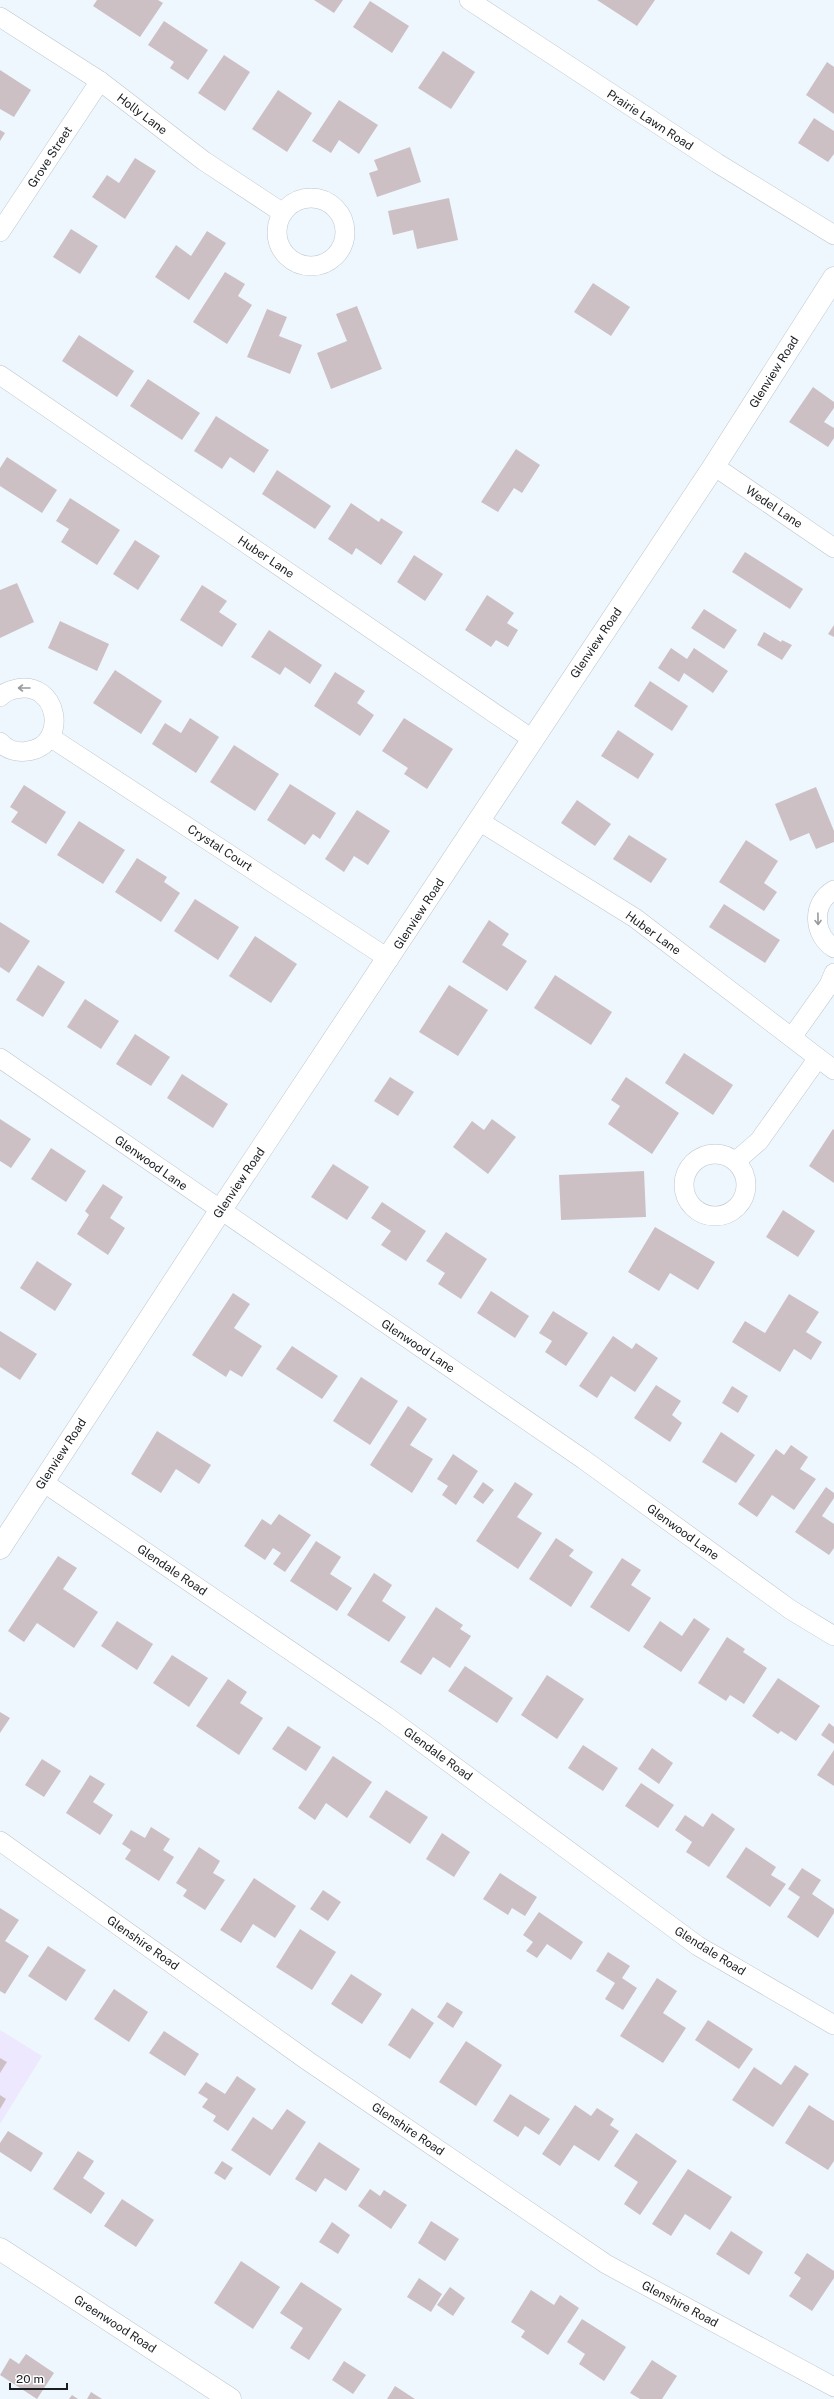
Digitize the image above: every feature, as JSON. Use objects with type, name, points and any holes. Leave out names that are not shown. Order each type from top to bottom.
[{"type":"main road","name":"Glenview Road","points":[[4,1534],[43,1482],[220,1211],[389,959],[714,466],[834,278]]},
{"type":"main road","name":"Greenwood Road","points":[[0,2249],[230,2399]]},
{"type":"street","name":"Prairie Lawn Road","points":[[469,0],[718,164],[834,235]]},
{"type":"street","name":"Holly Lane","points":[[0,16],[100,81],[204,161],[283,213]]},
{"type":"street","name":"Grove Street","points":[[0,232],[100,81]]},
{"type":"street","name":"Huber Lane","points":[[0,375],[532,740]]},
{"type":"street","name":"Wedel Lane","points":[[714,466],[834,548]]},
{"type":"street","points":[[0,698],[11,690],[31,688],[40,692],[53,708],[55,718],[50,738],[43,745],[33,750],[22,752],[11,750],[0,742]]},
{"type":"street","name":"Crystal Court","points":[[50,738],[389,959]]},
{"type":"street","name":"Huber Lane","points":[[479,821],[635,918],[834,1070]]},
{"type":"street","points":[[834,890],[823,900],[818,910],[817,920],[824,940],[834,948]]},
{"type":"street","points":[[792,1037],[829,985],[834,974]]},
{"type":"street","name":"Glenwood Lane","points":[[0,1058],[220,1211],[583,1459],[791,1610],[834,1636]]},
{"type":"street","points":[[736,1161],[759,1141],[818,1058]]},
{"type":"street","name":"Glendale Road","points":[[43,1482],[386,1716],[698,1946],[834,2025]]},
{"type":"street","name":"Glenshire Road","points":[[0,1841],[308,2061],[606,2264],[831,2389]]},
{"type":"shaded area","points":[[0,2030],[42,2056],[0,2124]]},
{"type":"building","points":[[97,0],[158,0],[163,3],[140,37],[93,6]]},
{"type":"building","points":[[314,0],[343,0],[334,13]]},
{"type":"building","points":[[597,0],[655,0],[637,26]]},
{"type":"building","points":[[370,1],[409,26],[392,53],[353,27]]},
{"type":"building","points":[[164,21],[208,50],[188,80],[170,68],[174,62],[148,45]]},
{"type":"building","points":[[443,51],[475,72],[451,109],[418,88]]},
{"type":"building","points":[[224,55],[250,72],[225,111],[198,93]]},
{"type":"building","points":[[827,62],[834,67],[834,114],[806,95]]},
{"type":"building","points":[[0,70],[31,90],[14,117],[0,109]]},
{"type":"building","points":[[278,90],[312,113],[287,152],[252,129]]},
{"type":"building","points":[[339,100],[378,125],[359,154],[339,140],[331,153],[312,141]]},
{"type":"building","points":[[814,118],[834,131],[834,154],[828,162],[798,143]]},
{"type":"building","points":[[0,130],[5,133],[0,141]]},
{"type":"building","points":[[410,147],[421,182],[377,197],[369,173],[378,170],[374,160]]},
{"type":"building","points":[[135,158],[156,171],[125,219],[92,197],[107,175],[119,183]]},
{"type":"building","points":[[449,198],[458,240],[417,249],[413,230],[393,235],[388,211]]},
{"type":"building","points":[[71,229],[98,246],[80,274],[53,257]]},
{"type":"building","points":[[207,231],[226,243],[189,300],[155,277],[176,245],[191,256]]},
{"type":"building","points":[[225,272],[245,284],[238,296],[252,305],[227,344],[193,322]]},
{"type":"building","points":[[593,283],[630,307],[611,336],[574,312]]},
{"type":"building","points":[[357,306],[382,369],[331,389],[317,353],[347,341],[336,314]]},
{"type":"building","points":[[267,309],[287,317],[279,336],[302,345],[290,374],[247,357]]},
{"type":"building","points":[[79,335],[134,371],[117,397],[62,361]]},
{"type":"building","points":[[148,379],[200,413],[182,440],[130,406]]},
{"type":"building","points":[[813,387],[834,402],[834,408],[824,422],[834,428],[834,438],[828,447],[789,422]]},
{"type":"building","points":[[216,416],[269,450],[254,473],[230,457],[222,469],[194,451]]},
{"type":"building","points":[[516,449],[540,465],[522,493],[514,488],[498,512],[481,502]]},
{"type":"building","points":[[7,457],[57,490],[42,513],[0,486],[0,468]]},
{"type":"building","points":[[277,470],[331,506],[315,529],[262,494]]},
{"type":"building","points":[[70,498],[120,530],[97,565],[61,542],[69,529],[56,521]]},
{"type":"building","points":[[351,503],[379,522],[381,518],[403,532],[381,565],[356,548],[352,555],[328,539]]},
{"type":"building","points":[[135,540],[160,556],[138,590],[113,574]]},
{"type":"building","points":[[745,552],[803,589],[790,609],[732,572]]},
{"type":"building","points":[[414,555],[443,574],[425,601],[397,582]]},
{"type":"building","points":[[17,583],[34,622],[0,638],[0,590]]},
{"type":"building","points":[[202,585],[227,601],[219,612],[237,624],[222,647],[180,620]]},
{"type":"building","points":[[487,595],[514,613],[507,623],[518,630],[508,647],[496,640],[491,647],[465,630]]},
{"type":"building","points":[[704,609],[737,630],[724,649],[691,628]]},
{"type":"building","points":[[60,621],[109,644],[97,671],[48,648]]},
{"type":"building","points":[[834,625],[834,637],[828,634]]},
{"type":"building","points":[[269,630],[322,665],[310,684],[285,667],[280,675],[251,657]]},
{"type":"building","points":[[764,632],[781,642],[782,640],[792,645],[782,660],[757,645]]},
{"type":"building","points":[[671,648],[687,659],[694,648],[728,671],[713,693],[684,673],[679,682],[658,668]]},
{"type":"building","points":[[115,670],[162,701],[141,734],[93,703]]},
{"type":"building","points":[[335,672],[365,691],[357,703],[374,715],[360,736],[314,706]]},
{"type":"building","points":[[650,681],[688,706],[672,731],[634,706]]},
{"type":"building","points":[[190,718],[219,737],[196,773],[152,744],[165,723],[181,733]]},
{"type":"building","points":[[404,718],[453,749],[427,789],[404,774],[408,768],[382,751]]},
{"type":"building","points":[[618,730],[654,754],[638,779],[601,756]]},
{"type":"building","points":[[234,745],[279,774],[255,811],[210,782]]},
{"type":"building","points":[[290,784],[336,813],[320,839],[313,834],[305,845],[267,820]]},
{"type":"building","points":[[24,785],[66,812],[46,844],[11,822],[18,812],[10,807]]},
{"type":"building","points":[[816,787],[834,831],[834,842],[816,849],[809,833],[790,841],[775,804]]},
{"type":"building","points":[[577,800],[611,824],[595,846],[561,823]]},
{"type":"building","points":[[357,810],[390,831],[368,865],[354,856],[344,872],[325,859]]},
{"type":"building","points":[[79,821],[125,850],[103,884],[57,855]]},
{"type":"building","points":[[629,835],[667,859],[651,883],[613,859]]},
{"type":"building","points":[[746,840],[778,861],[764,883],[777,892],[764,911],[719,882]]},
{"type":"building","points":[[137,858],[167,877],[164,882],[180,893],[161,922],[115,892]]},
{"type":"building","points":[[195,899],[239,927],[218,960],[174,931]]},
{"type":"building","points":[[724,904],[780,940],[765,963],[709,927]]},
{"type":"building","points":[[489,920],[509,934],[502,945],[527,961],[507,991],[462,962]]},
{"type":"building","points":[[0,922],[30,941],[9,973],[0,967]]},
{"type":"building","points":[[255,936],[297,964],[271,1003],[229,976]]},
{"type":"building","points":[[38,965],[65,982],[43,1017],[16,1000]]},
{"type":"building","points":[[555,975],[612,1012],[591,1045],[534,1008]]},
{"type":"building","points":[[449,985],[488,1010],[458,1056],[419,1032]]},
{"type":"building","points":[[85,999],[119,1021],[101,1049],[67,1027]]},
{"type":"building","points":[[135,1034],[170,1057],[151,1086],[116,1064]]},
{"type":"building","points":[[684,1053],[733,1085],[713,1115],[665,1083]]},
{"type":"building","points":[[182,1074],[228,1104],[213,1128],[167,1098]]},
{"type":"building","points":[[390,1077],[414,1092],[398,1116],[374,1101]]},
{"type":"building","points":[[626,1077],[679,1113],[652,1154],[608,1124],[620,1106],[611,1100]]},
{"type":"building","points":[[0,1119],[31,1139],[11,1168],[0,1161]]},
{"type":"building","points":[[492,1119],[516,1137],[488,1174],[453,1147],[472,1121],[484,1130]]},
{"type":"building","points":[[833,1129],[834,1130],[834,1183],[809,1166]]},
{"type":"building","points":[[51,1148],[86,1171],[66,1202],[31,1179]]},
{"type":"building","points":[[333,1164],[369,1187],[347,1220],[311,1197]]},
{"type":"building","points":[[644,1171],[646,1217],[561,1220],[559,1175]]},
{"type":"building","points":[[103,1184],[123,1197],[110,1218],[125,1228],[108,1255],[77,1234],[89,1215],[85,1211]]},
{"type":"building","points":[[382,1202],[426,1231],[406,1261],[381,1245],[391,1231],[371,1218]]},
{"type":"building","points":[[783,1210],[815,1231],[798,1257],[766,1237]]},
{"type":"building","points":[[655,1227],[715,1262],[698,1290],[670,1273],[659,1291],[628,1272]]},
{"type":"building","points":[[446,1232],[487,1259],[461,1299],[438,1284],[445,1273],[426,1261]]},
{"type":"building","points":[[37,1261],[72,1284],[55,1311],[20,1288]]},
{"type":"building","points":[[491,1291],[529,1316],[515,1338],[477,1313]]},
{"type":"building","points":[[233,1293],[250,1304],[234,1328],[262,1346],[242,1377],[230,1370],[226,1377],[192,1355]]},
{"type":"building","points":[[789,1294],[819,1312],[806,1332],[822,1342],[811,1360],[794,1349],[780,1372],[732,1342],[745,1321],[765,1333]]},
{"type":"building","points":[[553,1311],[588,1333],[566,1366],[545,1352],[552,1341],[539,1333]]},
{"type":"building","points":[[0,1331],[37,1354],[20,1380],[0,1367]]},
{"type":"building","points":[[613,1336],[632,1349],[636,1343],[658,1358],[635,1392],[611,1376],[597,1398],[579,1386]]},
{"type":"building","points":[[292,1346],[338,1376],[322,1399],[276,1369]]},
{"type":"building","points":[[361,1377],[398,1401],[370,1445],[333,1421]]},
{"type":"building","points":[[656,1385],[681,1401],[672,1415],[682,1423],[670,1442],[634,1418]]},
{"type":"building","points":[[732,1386],[748,1396],[738,1413],[722,1403]]},
{"type":"building","points":[[408,1406],[427,1419],[410,1445],[433,1459],[412,1493],[370,1465]]},
{"type":"building","points":[[157,1431],[211,1465],[199,1484],[176,1469],[161,1493],[131,1474]]},
{"type":"building","points":[[721,1432],[755,1455],[736,1483],[702,1462]]},
{"type":"building","points":[[791,1445],[808,1457],[800,1469],[816,1479],[794,1510],[772,1495],[757,1517],[738,1504],[776,1449],[784,1455]]},
{"type":"building","points":[[453,1454],[478,1471],[456,1505],[442,1495],[448,1486],[437,1479]]},
{"type":"building","points":[[483,1482],[494,1490],[483,1504],[473,1497]]},
{"type":"building","points":[[515,1482],[533,1494],[517,1517],[542,1533],[518,1569],[476,1541]]},
{"type":"building","points":[[826,1487],[834,1493],[834,1498],[822,1516],[834,1524],[834,1548],[829,1555],[795,1532]]},
{"type":"building","points":[[279,1514],[311,1535],[285,1572],[273,1564],[281,1553],[273,1548],[265,1560],[244,1546],[262,1519],[271,1525]]},
{"type":"building","points":[[556,1538],[574,1550],[569,1556],[593,1572],[571,1607],[529,1579]]},
{"type":"building","points":[[316,1541],[341,1557],[330,1574],[352,1588],[337,1611],[290,1581]]},
{"type":"building","points":[[58,1556],[77,1568],[63,1589],[98,1612],[74,1648],[37,1623],[24,1642],[8,1631]]},
{"type":"building","points":[[622,1558],[641,1570],[631,1585],[651,1598],[629,1632],[590,1607]]},
{"type":"building","points":[[374,1573],[392,1585],[382,1601],[406,1617],[389,1642],[347,1615]]},
{"type":"building","points":[[436,1607],[463,1625],[460,1629],[471,1636],[450,1668],[433,1657],[421,1675],[400,1662]]},
{"type":"building","points":[[694,1618],[710,1629],[681,1672],[643,1647],[660,1621],[682,1636]]},
{"type":"building","points":[[117,1621],[153,1644],[137,1670],[101,1646]]},
{"type":"building","points":[[727,1637],[745,1649],[743,1652],[767,1668],[744,1704],[730,1695],[726,1701],[698,1683]]},
{"type":"building","points":[[172,1655],[208,1678],[189,1707],[153,1683]]},
{"type":"building","points":[[465,1666],[513,1698],[497,1723],[448,1691]]},
{"type":"building","points":[[547,1675],[584,1699],[557,1739],[521,1715]]},
{"type":"building","points":[[778,1678],[820,1706],[796,1741],[781,1731],[778,1734],[752,1716]]},
{"type":"building","points":[[228,1679],[247,1692],[240,1703],[263,1718],[239,1755],[196,1726]]},
{"type":"building","points":[[0,1712],[10,1718],[0,1733]]},
{"type":"building","points":[[829,1723],[834,1727],[834,1744],[821,1735]]},
{"type":"building","points":[[288,1726],[321,1747],[306,1771],[272,1749]]},
{"type":"building","points":[[583,1745],[618,1768],[603,1791],[568,1768]]},
{"type":"building","points":[[652,1748],[673,1763],[659,1784],[638,1769]]},
{"type":"building","points":[[834,1750],[834,1786],[817,1775]]},
{"type":"building","points":[[333,1756],[372,1782],[347,1818],[326,1803],[315,1820],[298,1808]]},
{"type":"building","points":[[42,1759],[61,1771],[44,1797],[25,1785]]},
{"type":"building","points":[[90,1775],[105,1784],[93,1802],[113,1815],[100,1835],[66,1813]]},
{"type":"building","points":[[641,1783],[674,1805],[658,1828],[625,1806]]},
{"type":"building","points":[[386,1790],[428,1817],[410,1844],[369,1817]]},
{"type":"building","points":[[712,1813],[735,1829],[709,1867],[686,1852],[692,1842],[675,1830],[685,1815],[703,1827]]},
{"type":"building","points":[[151,1827],[170,1839],[163,1850],[174,1857],[159,1881],[125,1859],[131,1850],[122,1844],[131,1830],[145,1838]]},
{"type":"building","points":[[442,1833],[470,1852],[454,1877],[426,1859]]},
{"type":"building","points":[[199,1847],[220,1861],[213,1873],[225,1880],[205,1910],[183,1896],[187,1890],[176,1883]]},
{"type":"building","points":[[746,1847],[776,1867],[771,1875],[786,1884],[770,1907],[726,1877]]},
{"type":"building","points":[[802,1868],[821,1880],[812,1894],[834,1909],[834,1913],[818,1938],[787,1917],[800,1897],[788,1889]]},
{"type":"building","points":[[500,1873],[537,1897],[525,1916],[512,1908],[508,1915],[483,1899]]},
{"type":"building","points":[[254,1878],[296,1906],[275,1938],[253,1924],[241,1943],[220,1930]]},
{"type":"building","points":[[323,1890],[341,1902],[328,1921],[310,1909]]},
{"type":"building","points":[[0,1908],[19,1920],[5,1941],[29,1956],[5,1994],[0,1991]]},
{"type":"building","points":[[539,1912],[583,1942],[571,1960],[547,1944],[537,1958],[526,1951],[533,1942],[523,1935]]},
{"type":"building","points":[[300,1929],[336,1952],[312,1990],[276,1967]]},
{"type":"building","points":[[48,1946],[86,1970],[66,2001],[28,1976]]},
{"type":"building","points":[[608,1952],[630,1966],[622,1978],[637,1988],[623,2010],[605,1999],[615,1983],[596,1971]]},
{"type":"building","points":[[351,1974],[382,1994],[362,2024],[331,2004]]},
{"type":"building","points":[[657,1978],[677,1991],[663,2013],[686,2028],[663,2063],[620,2036]]},
{"type":"building","points":[[114,1989],[148,2012],[129,2042],[94,2019]]},
{"type":"building","points":[[447,2002],[463,2012],[453,2028],[437,2017]]},
{"type":"building","points":[[412,2008],[434,2023],[410,2059],[388,2045]]},
{"type":"building","points":[[708,2020],[753,2049],[739,2069],[695,2040]]},
{"type":"building","points":[[164,2031],[199,2054],[185,2076],[149,2053]]},
{"type":"building","points":[[466,2041],[502,2065],[476,2106],[439,2082]]},
{"type":"building","points":[[0,2058],[7,2062],[0,2073]]},
{"type":"building","points":[[795,2065],[809,2074],[773,2127],[732,2100],[754,2067],[781,2085]]},
{"type":"building","points":[[237,2076],[256,2089],[228,2131],[213,2121],[216,2116],[202,2107],[208,2099],[198,2093],[206,2082],[225,2094]]},
{"type":"building","points":[[510,2094],[550,2119],[539,2135],[525,2126],[518,2137],[493,2121]]},
{"type":"building","points":[[0,2095],[6,2099],[0,2109]]},
{"type":"building","points":[[575,2105],[591,2116],[597,2108],[614,2119],[610,2125],[619,2131],[599,2161],[574,2145],[560,2166],[542,2154]]},
{"type":"building","points":[[809,2105],[834,2121],[834,2161],[828,2170],[785,2143]]},
{"type":"building","points":[[287,2109],[306,2122],[270,2176],[231,2150],[253,2117],[272,2130]]},
{"type":"building","points":[[8,2131],[43,2153],[31,2172],[0,2152],[0,2143]]},
{"type":"building","points":[[636,2133],[677,2161],[640,2215],[624,2204],[638,2182],[614,2166]]},
{"type":"building","points":[[319,2142],[360,2169],[346,2191],[325,2178],[316,2192],[295,2179]]},
{"type":"building","points":[[78,2151],[94,2161],[83,2178],[105,2193],[91,2214],[53,2189]]},
{"type":"building","points":[[222,2161],[233,2168],[225,2180],[214,2173]]},
{"type":"building","points":[[688,2169],[732,2197],[710,2230],[685,2214],[671,2236],[652,2224]]},
{"type":"building","points":[[370,2189],[380,2196],[384,2190],[407,2205],[391,2229],[358,2206]]},
{"type":"building","points":[[122,2199],[154,2220],[136,2247],[104,2226]]},
{"type":"building","points":[[431,2221],[459,2239],[445,2261],[418,2243]]},
{"type":"building","points":[[332,2222],[350,2235],[338,2254],[319,2242]]},
{"type":"building","points":[[731,2231],[763,2252],[749,2275],[716,2254]]},
{"type":"building","points":[[807,2253],[834,2271],[834,2278],[812,2311],[789,2296],[801,2278],[794,2273]]},
{"type":"building","points":[[241,2261],[280,2287],[253,2329],[214,2303]]},
{"type":"building","points":[[419,2278],[442,2294],[431,2312],[407,2297]]},
{"type":"building","points":[[301,2282],[342,2309],[309,2360],[290,2348],[303,2328],[280,2313]]},
{"type":"building","points":[[450,2287],[465,2298],[453,2316],[437,2305]]},
{"type":"building","points":[[531,2290],[554,2305],[560,2295],[579,2308],[548,2355],[521,2337],[525,2331],[511,2322]]},
{"type":"building","points":[[582,2319],[626,2347],[604,2381],[579,2364],[585,2354],[567,2342]]},
{"type":"building","points":[[26,2354],[54,2373],[37,2399],[0,2375],[10,2358],[19,2364]]},
{"type":"building","points":[[652,2360],[677,2376],[662,2399],[640,2399],[630,2393]]},
{"type":"building","points":[[344,2361],[366,2375],[353,2394],[332,2380]]},
{"type":"building","points":[[395,2386],[415,2399],[387,2399]]},
{"type":"building","points":[[91,2392],[102,2399],[87,2399]]},
{"type":"building","points":[[72,2395],[78,2399],[69,2399]]}]
